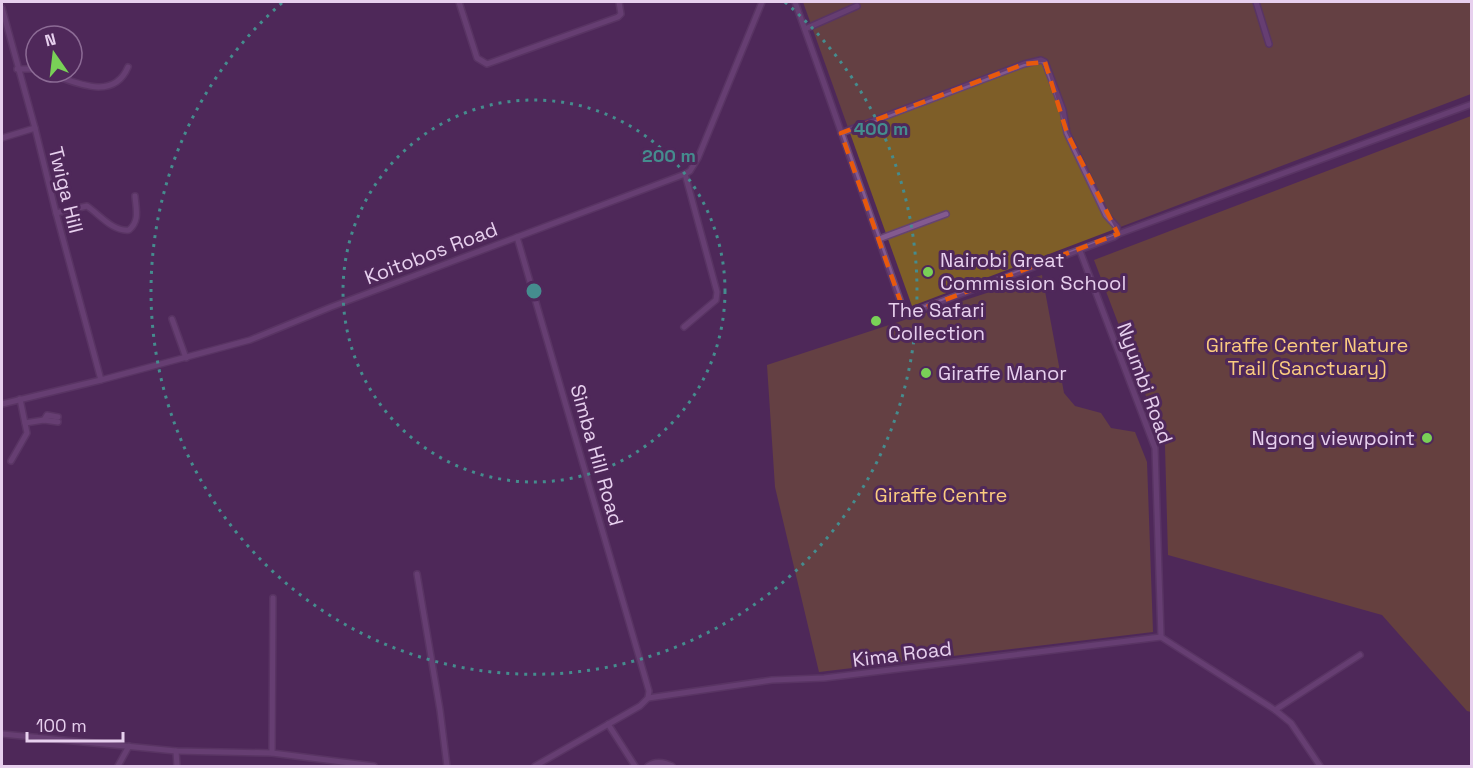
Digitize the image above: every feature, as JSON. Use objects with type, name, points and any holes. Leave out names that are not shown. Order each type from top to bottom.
[{"type":"street","points":[[459,2],[477,58],[487,64],[618,17],[621,14],[619,2]]},
{"type":"street","points":[[684,327],[716,300],[717,292],[685,174],[699,158],[762,2]]},
{"type":"street","points":[[795,2],[901,303],[905,309],[913,312],[1472,104]]},
{"type":"street","points":[[1256,2],[1269,44]]},
{"type":"street","points":[[805,29],[857,6]]},
{"type":"street","name":"Twiga Hill","points":[[2,8],[101,380]]},
{"type":"street","points":[[841,133],[1013,68],[1041,60],[1045,62],[1063,110],[1067,133],[1106,215],[1117,226],[1118,234]]},
{"type":"street","points":[[83,84],[103,88],[114,85],[124,77],[128,67]]},
{"type":"street","points":[[17,69],[24,69]]},
{"type":"street","points":[[2,138],[35,128]]},
{"type":"street","name":"Koitobos Road","points":[[2,404],[250,340],[330,307],[685,174]]},
{"type":"street","points":[[56,213],[87,206],[105,222],[124,231],[129,230],[135,224],[137,217],[135,196]]},
{"type":"street","points":[[879,239],[946,214]]},
{"type":"street","name":"Simba Hill Road","points":[[517,237],[647,681],[648,698]]},
{"type":"street","name":"Nyumbi Road","points":[[1080,251],[1155,448],[1161,637]]},
{"type":"street","points":[[172,319],[186,358]]},
{"type":"street","points":[[20,399],[26,436],[12,458],[20,460]]},
{"type":"street","points":[[25,423],[44,420],[47,415],[58,419]]},
{"type":"street","points":[[417,574],[447,766]]},
{"type":"street","points":[[272,753],[273,598]]},
{"type":"street","points":[[1161,637],[1275,710],[1291,723],[1320,766]]},
{"type":"street","name":"Kima Road","points":[[648,698],[772,680],[824,678],[1161,637]]},
{"type":"street","points":[[1275,710],[1360,655]]},
{"type":"street","points":[[535,766],[640,706],[648,698]]},
{"type":"street","points":[[608,724],[635,766]]},
{"type":"street","points":[[2,734],[176,751],[272,753],[375,766]]},
{"type":"street","points":[[118,766],[129,746]]},
{"type":"street","points":[[176,751],[177,766]]},
{"type":"street","points":[[648,766],[658,763],[672,766]]},
{"type":"highlighted area","points":[[1045,62],[1067,133],[1118,234],[913,312],[901,303],[841,133],[1024,64]]},
{"type":"green space","points":[[803,2],[1471,2],[1471,94],[912,306]]},
{"type":"green space","name":"Giraffe Center Nature Trail (Sanctuary)","points":[[1472,116],[1471,712],[1467,711],[1382,615],[1168,555],[1165,446],[1094,260]]},
{"type":"green space","name":"Giraffe Centre","points":[[1042,275],[1064,393],[1075,406],[1101,413],[1111,428],[1135,432],[1147,462],[1153,632],[819,672],[775,487],[767,365]]},
{"type":"place","name":"Nairobi Great Commission School","points":[[928,272]]},
{"type":"place","name":"The Safari Collection","points":[[876,321]]},
{"type":"place","name":"Giraffe Manor","points":[[926,373]]},
{"type":"place","name":"Ngong viewpoint","points":[[1427,438]]}]
